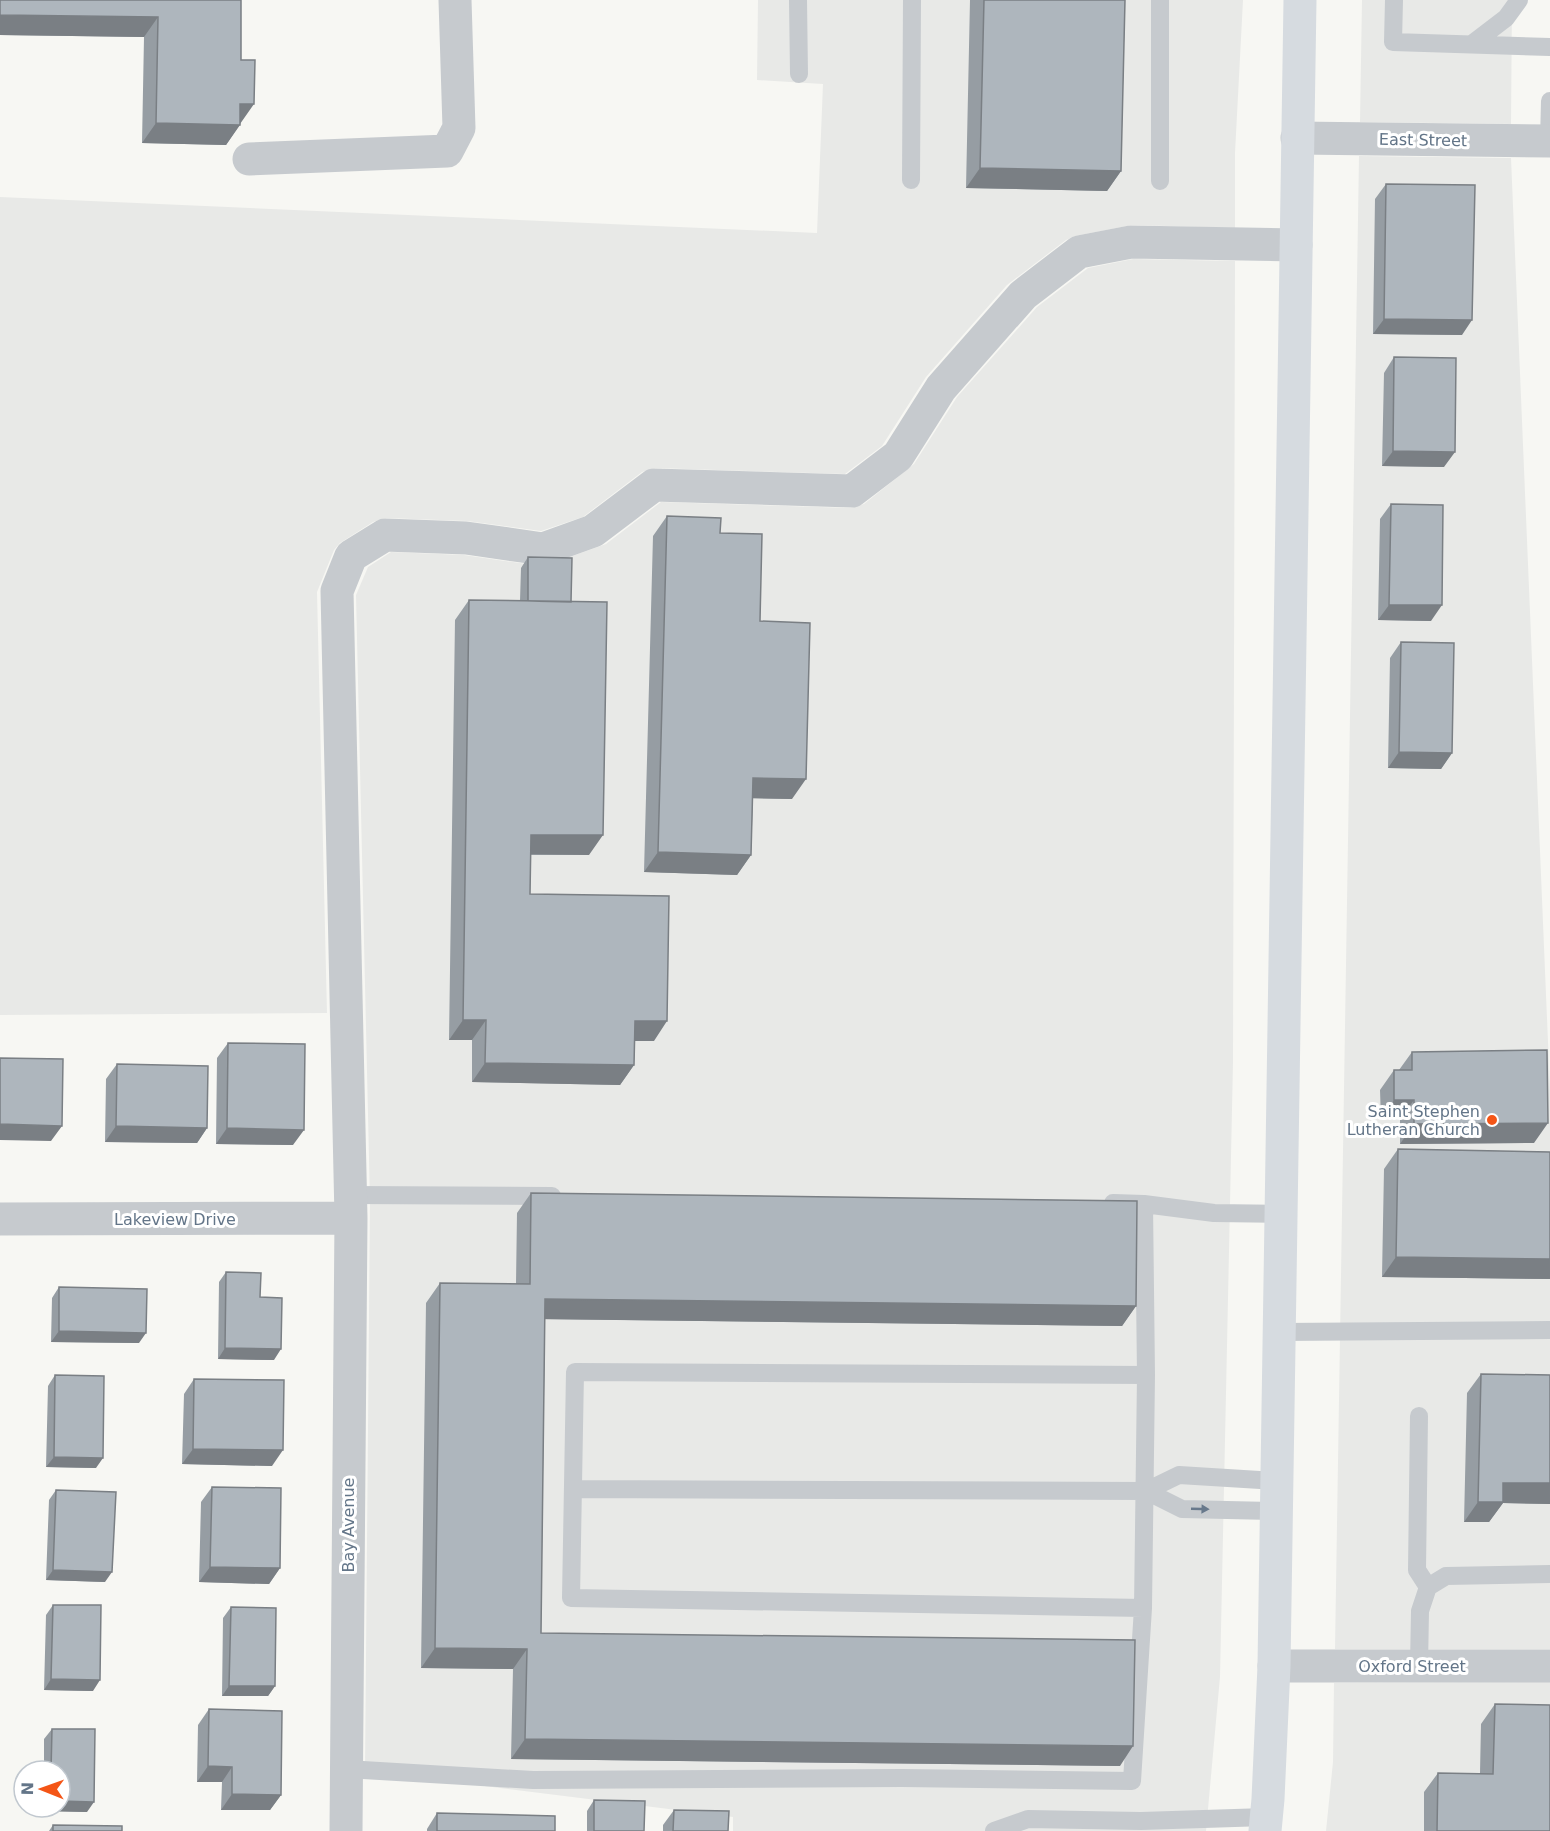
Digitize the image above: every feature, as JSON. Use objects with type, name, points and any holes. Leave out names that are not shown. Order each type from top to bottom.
[{"type":"main road","points":[[1266,1824],[1274,1666],[1300,0]]},
{"type":"street","points":[[249,159],[447,151],[459,128],[455,0]]},
{"type":"street","name":"East Street","points":[[1297,138],[1550,141]]},
{"type":"street","name":"Bay Avenue","points":[[346,1831],[351,1207],[337,591],[351,556],[385,535],[466,538],[543,549],[593,531],[654,485],[852,491],[898,456],[941,388],[1023,295],[1079,252],[1131,242],[1296,245]]},
{"type":"street","name":"Lakeview Drive","points":[[0,1220],[351,1207]]},
{"type":"street","name":"Oxford Street","points":[[1274,1666],[1550,1666]]},
{"type":"lane","points":[[798,0],[799,74]]},
{"type":"lane","points":[[911,180],[912,0]]},
{"type":"lane","points":[[1160,0],[1160,181]]},
{"type":"lane","points":[[1394,0],[1393,42],[1550,47]]},
{"type":"lane","points":[[1472,44],[1506,18],[1519,0]]},
{"type":"lane","points":[[1550,101],[1550,141]]},
{"type":"lane","points":[[351,1207],[574,1197]]},
{"type":"lane","points":[[1098,1203],[1144,1204],[1214,1213],[1281,1214]]},
{"type":"lane","points":[[346,1769],[533,1780],[902,1778],[1132,1781],[1143,1608],[1146,1491],[1144,1204]]},
{"type":"lane","points":[[1279,1332],[1550,1330]]},
{"type":"lane","points":[[1143,1608],[571,1598],[576,1372],[1146,1375]]},
{"type":"lane","points":[[1419,1416],[1417,1570],[1428,1587]]},
{"type":"lane","points":[[573,1489],[1146,1491],[1179,1475],[1277,1496]]},
{"type":"lane","points":[[1146,1491],[1182,1509],[1277,1496]]},
{"type":"lane","points":[[1419,1666],[1420,1611],[1428,1587],[1446,1576],[1550,1574]]},
{"type":"lane","points":[[994,1831],[1028,1819],[1141,1826],[1266,1824]]},
{"type":"shaded area","points":[[758,0],[1243,0],[1235,153],[1235,228],[1132,225],[1075,236],[1066,240],[1007,285],[926,377],[882,446],[845,474],[655,468],[642,472],[583,517],[541,531],[467,521],[386,518],[373,522],[340,543],[334,550],[317,592],[327,1013],[0,1015],[0,197],[817,233],[823,84],[757,80]]},
{"type":"shaded area","points":[[1362,0],[1512,0],[1511,124],[1360,122]]},
{"type":"shaded area","points":[[1359,156],[1511,158],[1550,1090],[1550,1649],[1335,1649]]},
{"type":"shaded area","points":[[1133,259],[1235,261],[1233,1062],[1220,1677],[1206,1831],[733,1831],[733,1817],[365,1771],[370,1201],[356,595],[368,567],[391,552],[464,555],[540,566],[550,564],[606,544],[661,502],[851,508],[864,504],[914,464],[957,397],[1037,307],[1088,268]]},
{"type":"shaded area","points":[[1550,1682],[1550,1831],[1326,1831],[1333,1762],[1334,1683]]},
{"type":"building","points":[[0,0],[241,0],[241,60],[255,60],[254,104],[240,104],[240,125],[156,123],[158,17],[0,15]]},
{"type":"building","points":[[984,0],[1125,0],[1121,171],[980,168]]},
{"type":"building","points":[[1386,184],[1475,185],[1472,320],[1384,319]]},
{"type":"building","points":[[1394,357],[1456,358],[1455,452],[1393,451]]},
{"type":"building","points":[[1391,504],[1443,505],[1442,605],[1389,605]]},
{"type":"building","points":[[667,516],[721,518],[720,533],[762,534],[760,621],[810,623],[806,779],[753,778],[751,855],[658,852]]},
{"type":"building","points":[[528,557],[572,558],[571,602],[528,601]]},
{"type":"building","points":[[469,600],[607,602],[603,835],[531,835],[530,894],[669,896],[667,1021],[635,1021],[634,1065],[485,1063],[486,1020],[463,1020]]},
{"type":"building","points":[[1401,642],[1454,643],[1452,753],[1399,752]]},
{"type":"building","points":[[228,1043],[305,1044],[304,1130],[227,1128]]},
{"type":"building","points":[[1547,1050],[1548,1123],[1414,1124],[1414,1100],[1394,1100],[1394,1070],[1412,1070],[1412,1052]]},
{"type":"building","points":[[0,1058],[63,1059],[62,1126],[0,1124]]},
{"type":"building","points":[[117,1064],[208,1066],[207,1128],[116,1126]]},
{"type":"building","points":[[1398,1149],[1550,1152],[1550,1259],[1396,1257]]},
{"type":"building","points":[[531,1193],[1137,1201],[1136,1306],[545,1299],[541,1633],[1135,1640],[1133,1746],[525,1739],[527,1649],[435,1648],[440,1283],[530,1284]]},
{"type":"building","points":[[226,1272],[261,1273],[260,1297],[282,1298],[281,1349],[225,1348]]},
{"type":"building","points":[[59,1287],[147,1289],[146,1333],[59,1331]]},
{"type":"building","points":[[1481,1374],[1550,1375],[1550,1483],[1503,1483],[1503,1502],[1478,1502]]},
{"type":"building","points":[[55,1375],[104,1376],[103,1458],[54,1457]]},
{"type":"building","points":[[194,1379],[284,1380],[283,1450],[193,1449]]},
{"type":"building","points":[[212,1487],[281,1488],[280,1568],[210,1567]]},
{"type":"building","points":[[56,1490],[116,1492],[112,1572],[53,1570]]},
{"type":"building","points":[[53,1605],[101,1605],[100,1680],[51,1679]]},
{"type":"building","points":[[231,1607],[276,1608],[275,1686],[229,1686]]},
{"type":"building","points":[[1495,1704],[1550,1705],[1550,1831],[1437,1831],[1438,1773],[1493,1774]]},
{"type":"building","points":[[209,1709],[282,1711],[281,1795],[232,1794],[232,1767],[208,1766]]},
{"type":"building","points":[[52,1729],[95,1729],[94,1802],[72,1801],[72,1759],[51,1759]]},
{"type":"building","points":[[594,1800],[645,1801],[644,1831],[594,1831]]},
{"type":"building","points":[[674,1810],[729,1811],[728,1831],[673,1831]]},
{"type":"building","points":[[437,1813],[555,1816],[555,1831],[437,1831]]},
{"type":"building","points":[[53,1825],[122,1826],[122,1831],[53,1831]]},
{"type":"place","name":"Saint Stephen Lutheran Church","points":[[1492,1120]]}]
